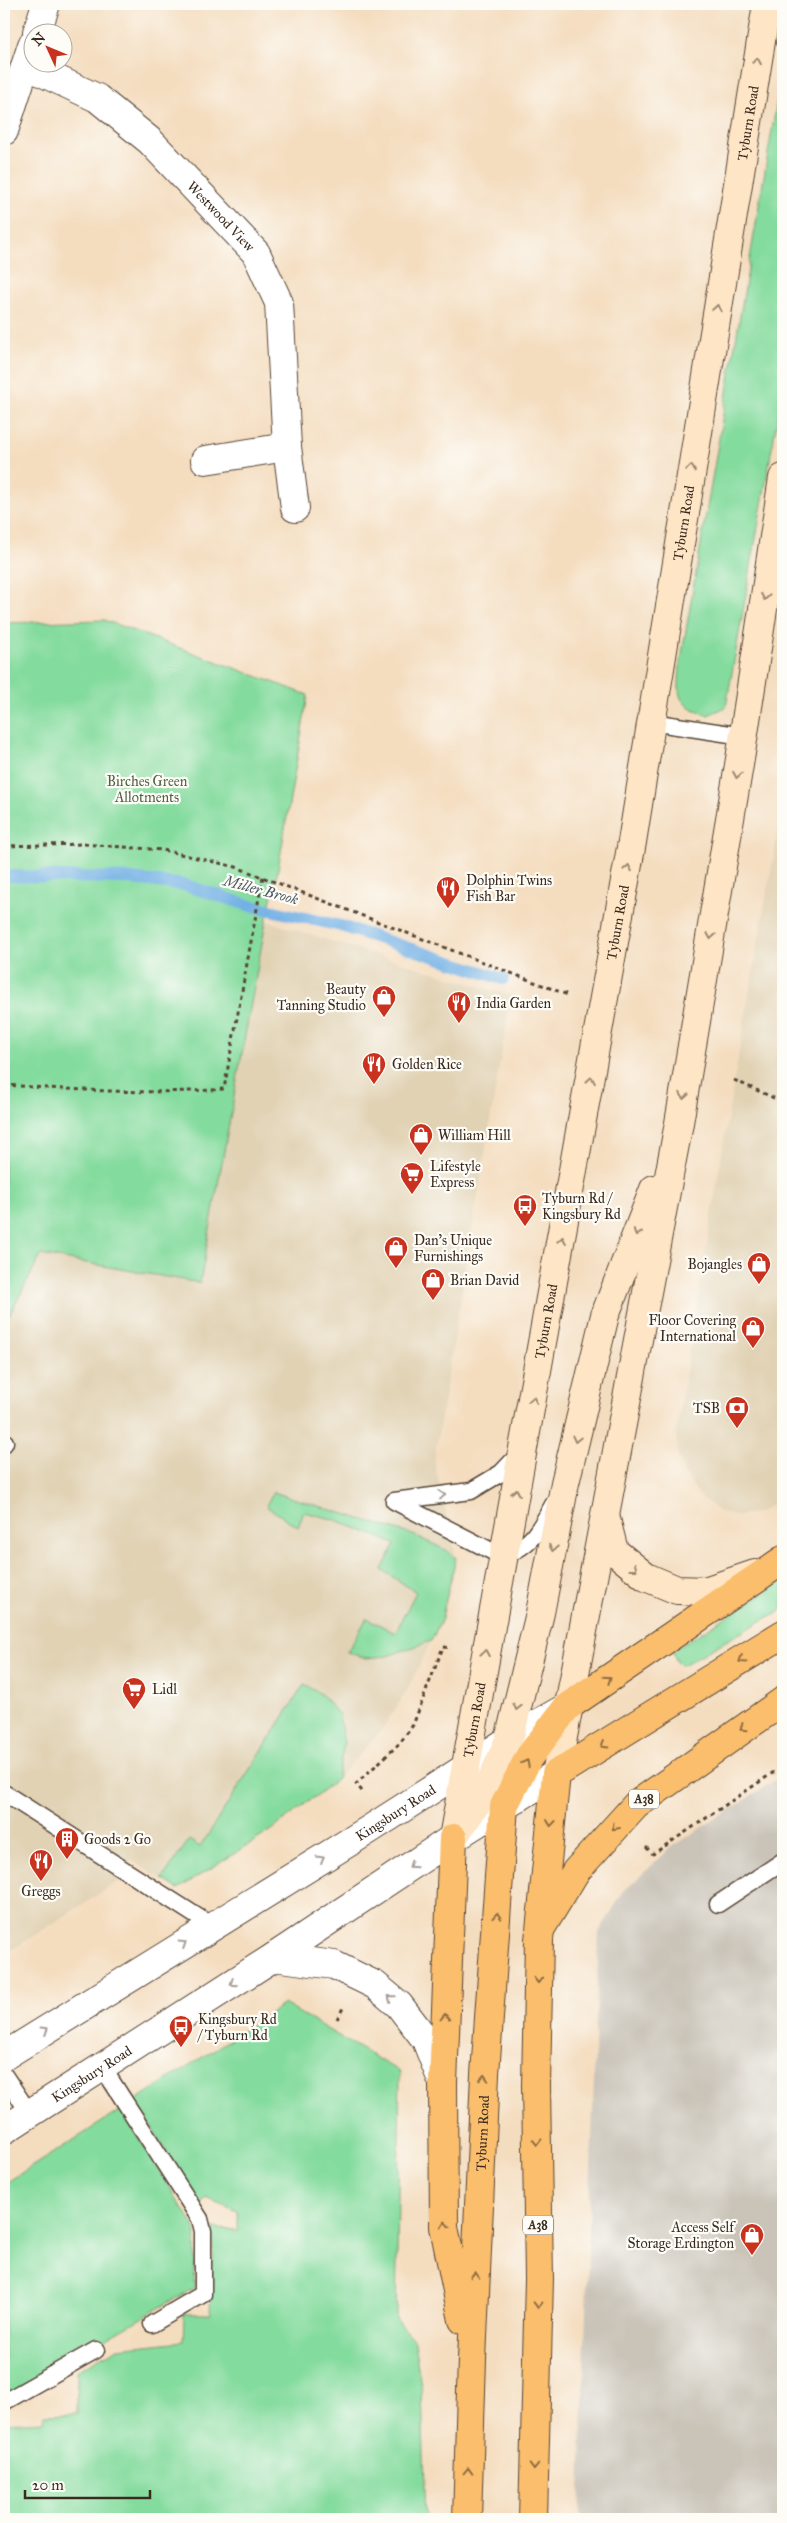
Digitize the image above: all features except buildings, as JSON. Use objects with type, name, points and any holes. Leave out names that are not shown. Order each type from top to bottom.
[{"type":"highway","name":"Kingsbury Road","points":[[567,1707],[779,1564]]},
{"type":"highway","points":[[556,1774],[783,1634]]},
{"type":"highway","name":"A38","points":[[540,1931],[576,1871],[636,1805],[783,1701]]},
{"type":"highway","name":"Tyburn Road","points":[[467,2519],[485,2074],[504,1806],[529,1757],[567,1707]]},
{"type":"highway","name":"A38","points":[[533,2519],[539,2279],[536,2085],[540,1931],[556,1774]]},
{"type":"highway","points":[[453,1838],[444,2083],[444,2228],[472,2359]]},
{"type":"main road","name":"Tyburn Road","points":[[453,1838],[603,1009],[767,4]]},
{"type":"main road","name":"Tyburn Road","points":[[556,1774],[567,1707],[679,1122],[743,736],[783,478]]},
{"type":"main road","points":[[453,1838],[490,1784],[509,1740],[540,1614],[565,1483],[605,1315],[679,1122]]},
{"type":"main road","points":[[604,1512],[614,1551],[646,1577],[676,1590],[705,1591],[779,1564]]},
{"type":"street","points":[[40,22],[46,4]]},
{"type":"street","points":[[4,131],[23,72]]},
{"type":"street","name":"Westwood View","points":[[56,72],[97,98],[150,141],[256,253],[279,303],[287,448],[294,508]]},
{"type":"street","points":[[204,460],[287,448]]},
{"type":"street","name":"Kingsbury Road","points":[[4,2056],[464,1770],[509,1740],[567,1707]]},
{"type":"street","name":"Kingsbury Road","points":[[4,2130],[274,1957],[453,1838],[556,1774]]},
{"type":"street","points":[[274,1957],[334,1965],[374,1985],[399,2005],[426,2040],[444,2083]]},
{"type":"lane","points":[[651,722],[743,736]]},
{"type":"lane","points":[[524,1448],[501,1473],[471,1491],[394,1501],[503,1557],[522,1548],[538,1531],[565,1483]]},
{"type":"lane","points":[[4,1793],[212,1926]]},
{"type":"lane","points":[[718,1904],[783,1861]]},
{"type":"lane","points":[[103,2068],[200,2219],[203,2231],[203,2294],[152,2324]]},
{"type":"lane","points":[[4,2074],[30,2114]]},
{"type":"lane","points":[[4,2402],[96,2350]]},
{"type":"path","points":[[4,846],[83,844],[163,850],[236,867],[603,1009]]},
{"type":"path","points":[[4,1085],[114,1092],[192,1092],[224,1089],[261,898],[263,876]]},
{"type":"path","points":[[734,1080],[783,1102]]},
{"type":"path","points":[[367,1796],[356,1784],[400,1743],[414,1725],[443,1647],[452,1648]]},
{"type":"path","points":[[654,1854],[783,1766]]},
{"type":"shaded area","points":[[783,803],[783,1500],[759,1512],[739,1516],[718,1511],[699,1495],[685,1474],[678,1457],[676,1432],[734,1080]]},
{"type":"shaded area","points":[[266,921],[511,996],[434,1459],[456,1558],[441,1621],[404,1696],[380,1732],[337,1779],[272,1830],[178,1889],[131,1860],[122,1879],[4,1955],[4,1325],[41,1255],[200,1283]]},
{"type":"shaded area","points":[[783,1775],[783,2519],[579,2519],[599,1932],[624,1891],[672,1847]]},
{"type":"green space","points":[[783,66],[783,386],[726,707],[708,715],[689,707],[681,698],[679,692],[680,665]]},
{"type":"green space","name":"Birches Green Allotments","points":[[104,620],[308,695],[278,869],[266,921],[200,1283],[41,1255],[4,1325],[4,623]]},
{"type":"green space","points":[[273,1492],[413,1535],[446,1550],[456,1558],[441,1621],[431,1641],[387,1656],[366,1658],[347,1652],[367,1618],[395,1633],[416,1592],[382,1570],[395,1544],[336,1520],[304,1512],[298,1527],[266,1506]]},
{"type":"green space","points":[[783,1581],[783,1609],[683,1665],[677,1662],[672,1651]]},
{"type":"green space","points":[[304,1685],[321,1694],[339,1715],[344,1744],[337,1779],[272,1830],[178,1889],[162,1879],[189,1840],[200,1847]]},
{"type":"green space","points":[[284,2004],[400,2072],[396,2319],[413,2337],[422,2392],[426,2519],[4,2519],[4,2423],[44,2421],[44,2415],[77,2414],[77,2371],[118,2348],[183,2341],[184,2314],[211,2314],[213,2229],[238,2230],[238,2211],[206,2198],[200,2206],[135,2101]]},
{"type":"green space","points":[[121,2110],[194,2226],[196,2233],[194,2288],[4,2397],[4,2184]]},
{"type":"waterway","name":"Miller Brook","points":[[4,876],[123,878],[185,885],[248,905],[341,926],[503,979]]},
{"type":"place","name":"Dolphin Twins Fish Bar","points":[[448,909]]},
{"type":"place","name":"Beauty Tanning Studio","points":[[384,1018]]},
{"type":"place","name":"India Garden","points":[[459,1024]]},
{"type":"place","name":"Golden Rice","points":[[374,1085]]},
{"type":"place","name":"William Hill","points":[[421,1156]]},
{"type":"place","name":"Lifestyle Express","points":[[412,1195]]},
{"type":"place","name":"Tyburn Rd / Kingsbury Rd","points":[[525,1227]]},
{"type":"place","name":"Dan's Unique Furnishings","points":[[396,1269]]},
{"type":"place","name":"Bojangles","points":[[759,1285]]},
{"type":"place","name":"Brian David","points":[[433,1301]]},
{"type":"place","name":"Floor Covering International","points":[[753,1349]]},
{"type":"place","name":"TSB","points":[[737,1429]]},
{"type":"place","name":"Lidl","points":[[134,1710]]},
{"type":"place","name":"Goods 2 Go","points":[[67,1860]]},
{"type":"place","name":"Greggs","points":[[41,1882]]},
{"type":"place","name":"Kingsbury Rd / Tyburn Rd","points":[[181,2048]]},
{"type":"place","name":"Access Self Storage Erdington","points":[[752,2256]]}]
